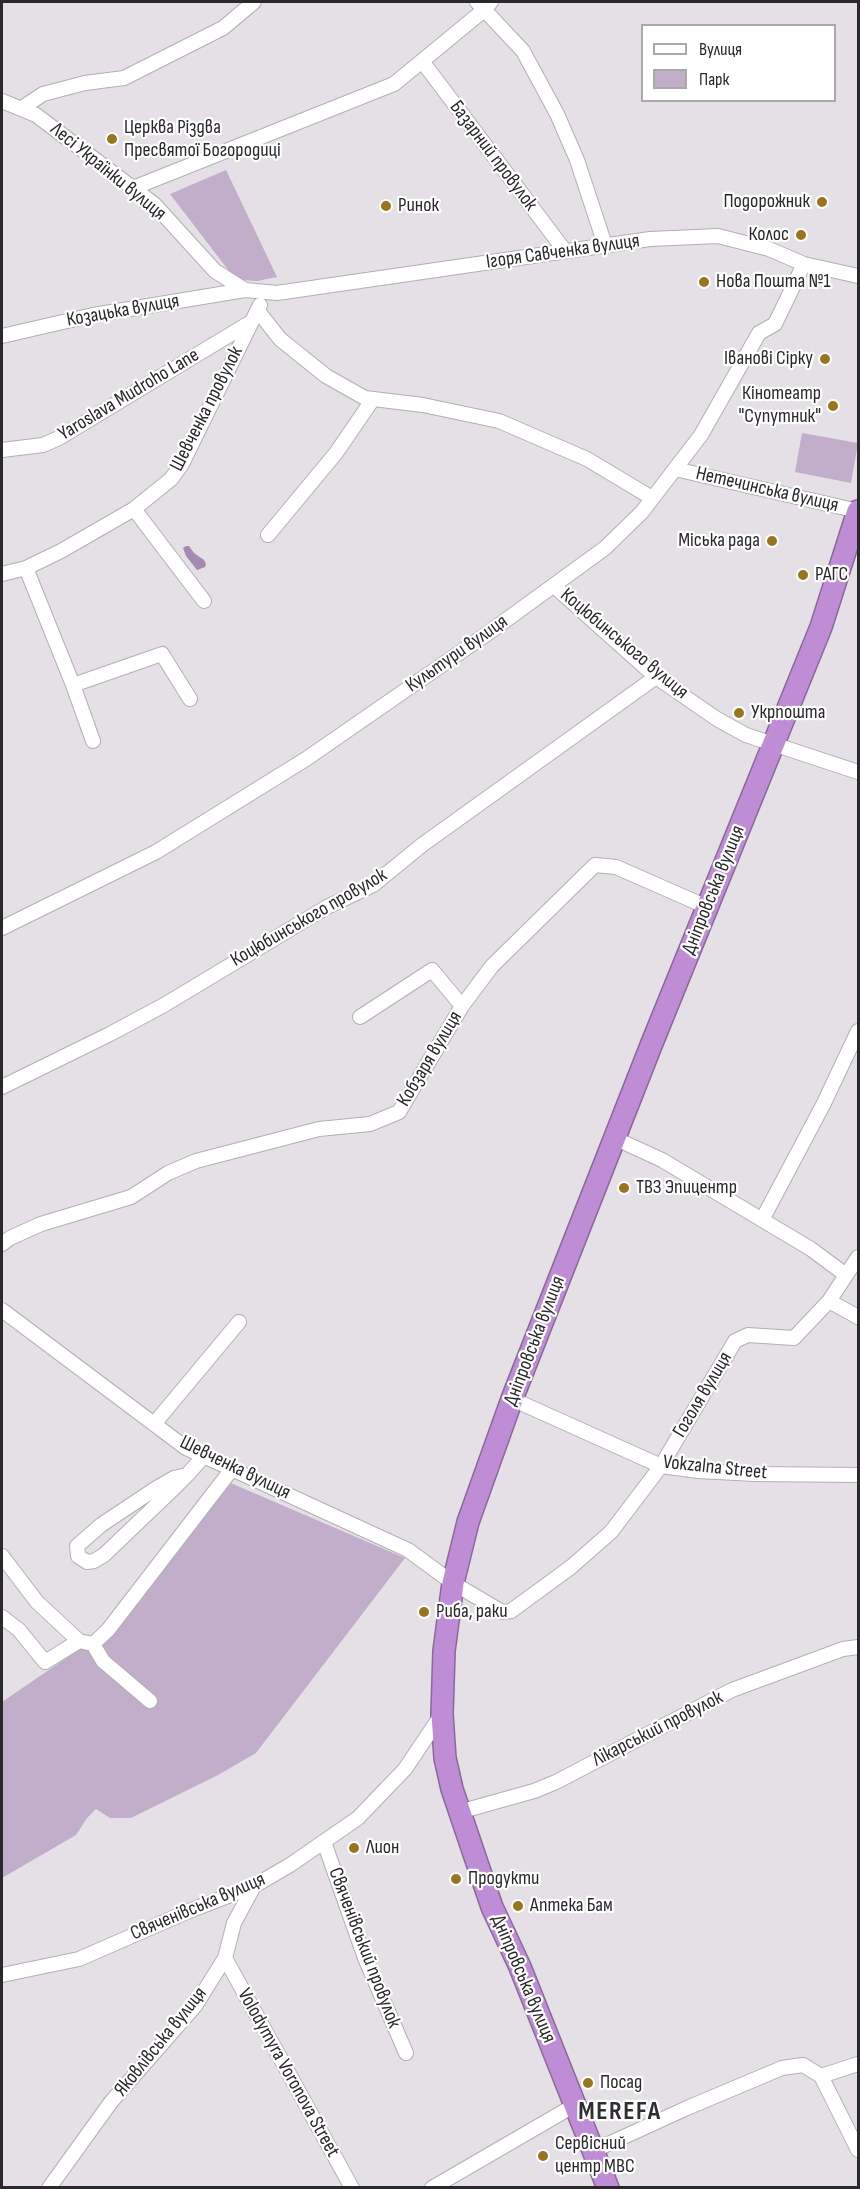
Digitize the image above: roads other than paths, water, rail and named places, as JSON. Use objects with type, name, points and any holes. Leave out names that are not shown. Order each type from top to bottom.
[{"type":"highway","name":"Дніпровська вулиця","points":[[608,2187],[520,1967],[492,1907],[459,1812],[445,1758],[442,1714],[444,1651],[453,1583],[468,1522],[512,1400],[707,907],[822,627],[858,511]]},
{"type":"street","points":[[22,108],[43,94],[85,83],[123,78],[145,68],[223,28],[254,2]]},
{"type":"street","points":[[134,188],[394,84],[484,4],[523,51],[557,114],[577,160],[605,246]]},
{"type":"street","name":"Базарний провулок","points":[[422,61],[565,251]]},
{"type":"street","name":"Лесі Українки вулиця","points":[[2,100],[36,115],[154,204],[215,271],[245,290],[264,292]]},
{"type":"street","name":"Ігоря Савченка вулиця","points":[[264,292],[277,293],[650,239],[718,236],[769,249],[804,264],[858,276]]},
{"type":"street","name":"Культури вулиця","points":[[2,928],[166,846],[306,759],[605,548],[642,512],[701,435],[759,333],[775,324],[804,264]]},
{"type":"street","name":"Козацька вулиця","points":[[2,336],[93,315],[245,290]]},
{"type":"street","name":"Шевченка провулок","points":[[2,574],[26,568],[134,509],[171,479],[182,464],[264,292]]},
{"type":"street","points":[[254,317],[326,376],[365,398],[423,405],[499,421],[587,459],[652,498]]},
{"type":"street","name":"Yaroslava Mudroho Lane","points":[[2,450],[43,445],[59,438],[254,317]]},
{"type":"street","points":[[268,535],[336,453],[373,399]]},
{"type":"street","name":"Нетечинська вулиця","points":[[675,469],[858,511]]},
{"type":"street","points":[[134,509],[204,602]]},
{"type":"street","points":[[26,568],[93,741]]},
{"type":"street","name":"Коцюбинського вулиця","points":[[554,586],[656,677],[717,719],[746,735],[858,772]]},
{"type":"street","points":[[73,685],[162,654],[190,699]]},
{"type":"street","name":"Коцюбинського провулок","points":[[2,1087],[146,1015],[327,907],[373,885],[422,845],[656,677]]},
{"type":"street","name":"Кобзаря вулиця","points":[[2,1244],[40,1224],[131,1197],[168,1173],[196,1161],[319,1129],[370,1124],[399,1112],[462,1006],[492,966],[595,865],[616,867],[707,907]]},
{"type":"street","points":[[360,1017],[432,970],[462,1006]]},
{"type":"street","points":[[762,1220],[823,1105],[858,1031]]},
{"type":"street","points":[[615,1138],[662,1160],[811,1249],[846,1275]]},
{"type":"street","name":"Гоголя вулиця","points":[[661,1466],[735,1341],[748,1335],[794,1338],[829,1301],[858,1257]]},
{"type":"street","points":[[829,1301],[858,1317]]},
{"type":"street","name":"Шевченка вулиця","points":[[2,1310],[186,1448],[408,1550],[453,1583],[502,1612],[511,1611],[571,1567],[611,1532],[661,1466]]},
{"type":"street","points":[[154,1424],[239,1322]]},
{"type":"street","name":"Vokzalna Street","points":[[512,1400],[661,1466],[698,1471],[755,1474],[858,1475]]},
{"type":"street","points":[[187,1475],[174,1478],[155,1489],[101,1525],[77,1546],[78,1556],[87,1562],[104,1555],[187,1475],[204,1456]]},
{"type":"street","points":[[93,1644],[108,1630],[232,1469]]},
{"type":"street","points":[[2,1556],[37,1602],[79,1641],[93,1644],[103,1661],[150,1701]]},
{"type":"street","points":[[2,1617],[19,1630],[45,1662],[79,1641]]},
{"type":"street","name":"Лікарський провулок","points":[[459,1812],[534,1791],[556,1782],[732,1690],[843,1649],[858,1647]]},
{"type":"street","name":"Свяченівська вулиця","points":[[2,1975],[79,1959],[189,1911],[254,1886],[358,1818],[405,1769],[442,1714]]},
{"type":"street","name":"Свяченівський провулок","points":[[324,1842],[365,1958],[406,2053]]},
{"type":"street","name":"Яковлівська вулиця","points":[[49,2187],[111,2102],[195,2006],[225,1958],[234,1923],[254,1886]]},
{"type":"street","name":"Volodymyra Voronova Street","points":[[225,1958],[352,2187]]},
{"type":"street","points":[[821,2076],[858,2064]]},
{"type":"street","points":[[594,2151],[687,2108],[783,2068],[803,2065],[821,2076],[858,2150]]},
{"type":"street","points":[[432,2187],[575,2105]]},
{"type":"place","name":"Церква Різдва Пресвятої Богородиці","points":[[112,139]]},
{"type":"place","name":"Подорожник","points":[[822,202]]},
{"type":"place","name":"Ринок","points":[[386,206]]},
{"type":"place","name":"Колос","points":[[801,235]]},
{"type":"place","name":"Нова Пошта №1","points":[[704,282]]},
{"type":"place","name":"Іванові Сірку","points":[[825,359]]},
{"type":"place","name":"Кінотеатр \"Супутник\"","points":[[833,406]]},
{"type":"place","name":"Міська рада","points":[[772,541]]},
{"type":"place","name":"РАГС","points":[[803,575]]},
{"type":"place","name":"Укрпошта","points":[[739,713]]},
{"type":"place","name":"ТВЗ Эпицентр","points":[[624,1188]]},
{"type":"place","name":"Риба, раки","points":[[424,1612]]},
{"type":"place","name":"Лион","points":[[354,1848]]},
{"type":"place","name":"Продукти","points":[[456,1879]]},
{"type":"place","name":"Аптека Бам","points":[[518,1906]]},
{"type":"place","name":"Посад","points":[[588,2083]]},
{"type":"place","name":"Сервісний центр МВС","points":[[543,2156]]},
{"type":"district","name":"MEREFA","points":[[620,2112]]}]
